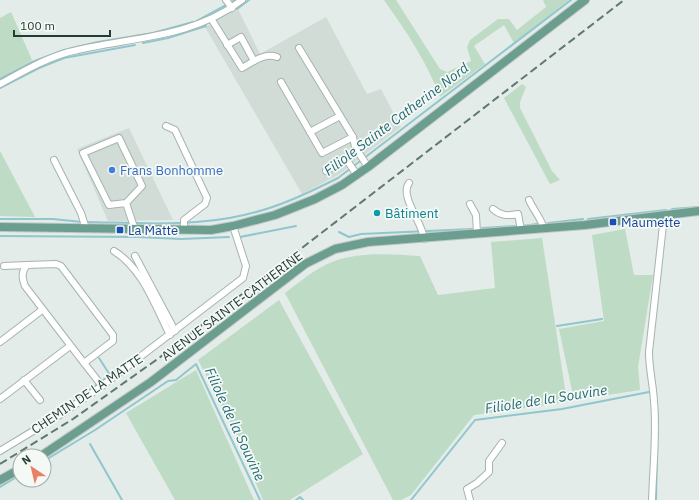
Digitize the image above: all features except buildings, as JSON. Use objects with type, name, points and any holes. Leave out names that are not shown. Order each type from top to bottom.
[{"type":"main road","points":[[0,228],[211,230],[264,219],[296,207],[330,192],[357,175],[585,0]]},
{"type":"main road","name":"AVENUE SAINTE-CATHERINE","points":[[52,449],[151,382],[291,275],[320,256],[335,249],[350,245],[423,234],[477,234],[544,229],[699,212]]},
{"type":"main road","points":[[0,480],[12,473]]},
{"type":"street","points":[[226,0],[232,8]]},
{"type":"street","points":[[0,84],[34,66],[69,52],[138,40],[181,30],[212,20],[242,0]]},
{"type":"street","points":[[212,20],[245,75]]},
{"type":"street","points":[[227,45],[241,37],[254,61]]},
{"type":"street","points":[[299,48],[353,137],[355,147],[368,167]]},
{"type":"street","points":[[242,68],[262,56],[271,55],[278,57]]},
{"type":"street","points":[[281,82],[322,153],[353,137]]},
{"type":"street","points":[[310,132],[340,116]]},
{"type":"street","points":[[166,126],[175,130],[207,198],[205,204],[184,220],[184,230]]},
{"type":"street","points":[[119,138],[142,186],[126,203],[109,206],[83,154],[119,138]]},
{"type":"street","points":[[326,171],[346,159],[357,175]]},
{"type":"street","points":[[54,160],[81,213],[86,229]]},
{"type":"street","points":[[409,183],[406,191],[423,234]]},
{"type":"street","points":[[529,200],[535,213],[540,217],[544,229]]},
{"type":"street","points":[[126,203],[136,230]]},
{"type":"street","points":[[470,204],[476,215],[477,234]]},
{"type":"street","points":[[493,209],[500,214],[511,216],[518,214],[521,230]]},
{"type":"street","points":[[652,500],[655,436],[654,401],[649,367],[649,352],[664,216]]},
{"type":"street","name":"CHEMIN DE LA MATTE","points":[[0,451],[63,413],[102,386],[243,278],[246,266],[233,226]]},
{"type":"street","points":[[114,251],[124,258],[138,272],[172,333]]},
{"type":"street","points":[[135,256],[172,333]]},
{"type":"street","points":[[4,266],[56,264],[61,266],[113,335],[113,341],[84,363]]},
{"type":"street","points":[[27,265],[23,270],[22,277],[25,286],[102,386]]},
{"type":"street","points":[[0,342],[42,310]]},
{"type":"street","points":[[0,399],[70,346]]},
{"type":"street","points":[[24,380],[40,400]]},
{"type":"street","points":[[470,500],[467,489],[477,483],[489,472],[489,461],[502,444]]},
{"type":"shaded area","points":[[238,9],[260,54],[326,17],[367,94],[381,89],[401,127],[338,175],[302,194],[205,27]]},
{"type":"shaded area","points":[[129,128],[173,220],[108,221],[77,149]]},
{"type":"green space","points":[[384,0],[396,0],[440,69],[447,72],[471,61],[467,47],[470,40],[498,19],[509,19],[517,30],[546,7],[543,0],[569,0],[514,43],[504,25],[474,46],[485,64],[440,97],[429,71],[408,35]]},
{"type":"green space","points":[[11,12],[32,60],[0,78],[0,18]]},
{"type":"green space","points":[[522,84],[526,87],[520,102],[520,108],[552,171],[560,180],[550,184],[504,98]]},
{"type":"green space","points":[[0,151],[35,217],[0,216]]},
{"type":"green space","points":[[625,229],[634,275],[653,275],[638,367],[640,390],[574,400],[559,329],[604,321],[592,235]]},
{"type":"green space","points":[[542,238],[567,402],[474,415],[411,495],[401,500],[393,500],[285,293],[318,269],[330,263],[355,256],[381,254],[420,256],[438,295],[495,288],[491,242]]},
{"type":"green space","points":[[279,300],[363,454],[290,500],[263,500],[233,428],[198,360]]},
{"type":"green space","points":[[196,370],[254,500],[175,500],[126,413]]},
{"type":"waterway","points":[[197,21],[235,0]]},
{"type":"waterway","points":[[237,9],[249,0]]},
{"type":"waterway","name":"Filiole Sainte Catherine Nord","points":[[86,222],[186,223],[225,219],[256,212],[304,194],[338,178],[571,0]]},
{"type":"waterway","points":[[0,79],[32,62],[64,50],[98,42],[153,33],[193,22]]},
{"type":"waterway","points":[[143,43],[168,38],[206,26]]},
{"type":"waterway","points":[[0,88],[39,68],[64,58],[135,45]]},
{"type":"waterway","points":[[672,209],[699,207]]},
{"type":"waterway","points":[[588,219],[666,210]]},
{"type":"waterway","name":"Filiole Sainte Catherine Nord","points":[[0,219],[53,219],[82,222]]},
{"type":"waterway","points":[[548,223],[583,219]]},
{"type":"waterway","points":[[523,226],[537,224]]},
{"type":"waterway","points":[[240,237],[296,226]]},
{"type":"waterway","points":[[482,228],[516,226]]},
{"type":"waterway","points":[[339,232],[349,237],[361,234],[472,229]]},
{"type":"waterway","points":[[0,236],[138,237],[181,239],[229,237]]},
{"type":"waterway","points":[[557,326],[602,319]]},
{"type":"waterway","name":"Filiole de la Souvine","points":[[99,358],[110,375],[133,358]]},
{"type":"waterway","name":"Filiole de la Souvine","points":[[52,456],[95,430],[168,381],[176,380],[196,364],[260,500]]},
{"type":"waterway","points":[[10,442],[74,401],[110,375]]},
{"type":"waterway","name":"Filiole de la Souvine","points":[[411,500],[475,420],[562,409],[649,392]]},
{"type":"waterway","name":"Filiole de la Souvine","points":[[657,407],[658,423]]},
{"type":"waterway","points":[[90,444],[122,500]]},
{"type":"waterway","name":"Filiole de la Souvine","points":[[656,500],[657,451]]},
{"type":"waterway","points":[[0,487],[12,480]]},
{"type":"waterway","name":"Filiole de la Souvine","points":[[296,500],[300,497],[303,500]]},
{"type":"railway","points":[[0,464],[73,419],[159,358],[624,0]]},
{"type":"place","name":"Frans Bonhomme","points":[[112,170]]},
{"type":"place","name":"Bâtiment","points":[[377,213]]},
{"type":"place","name":"Maumette","points":[[613,222]]},
{"type":"place","name":"La Matte","points":[[120,230]]}]
